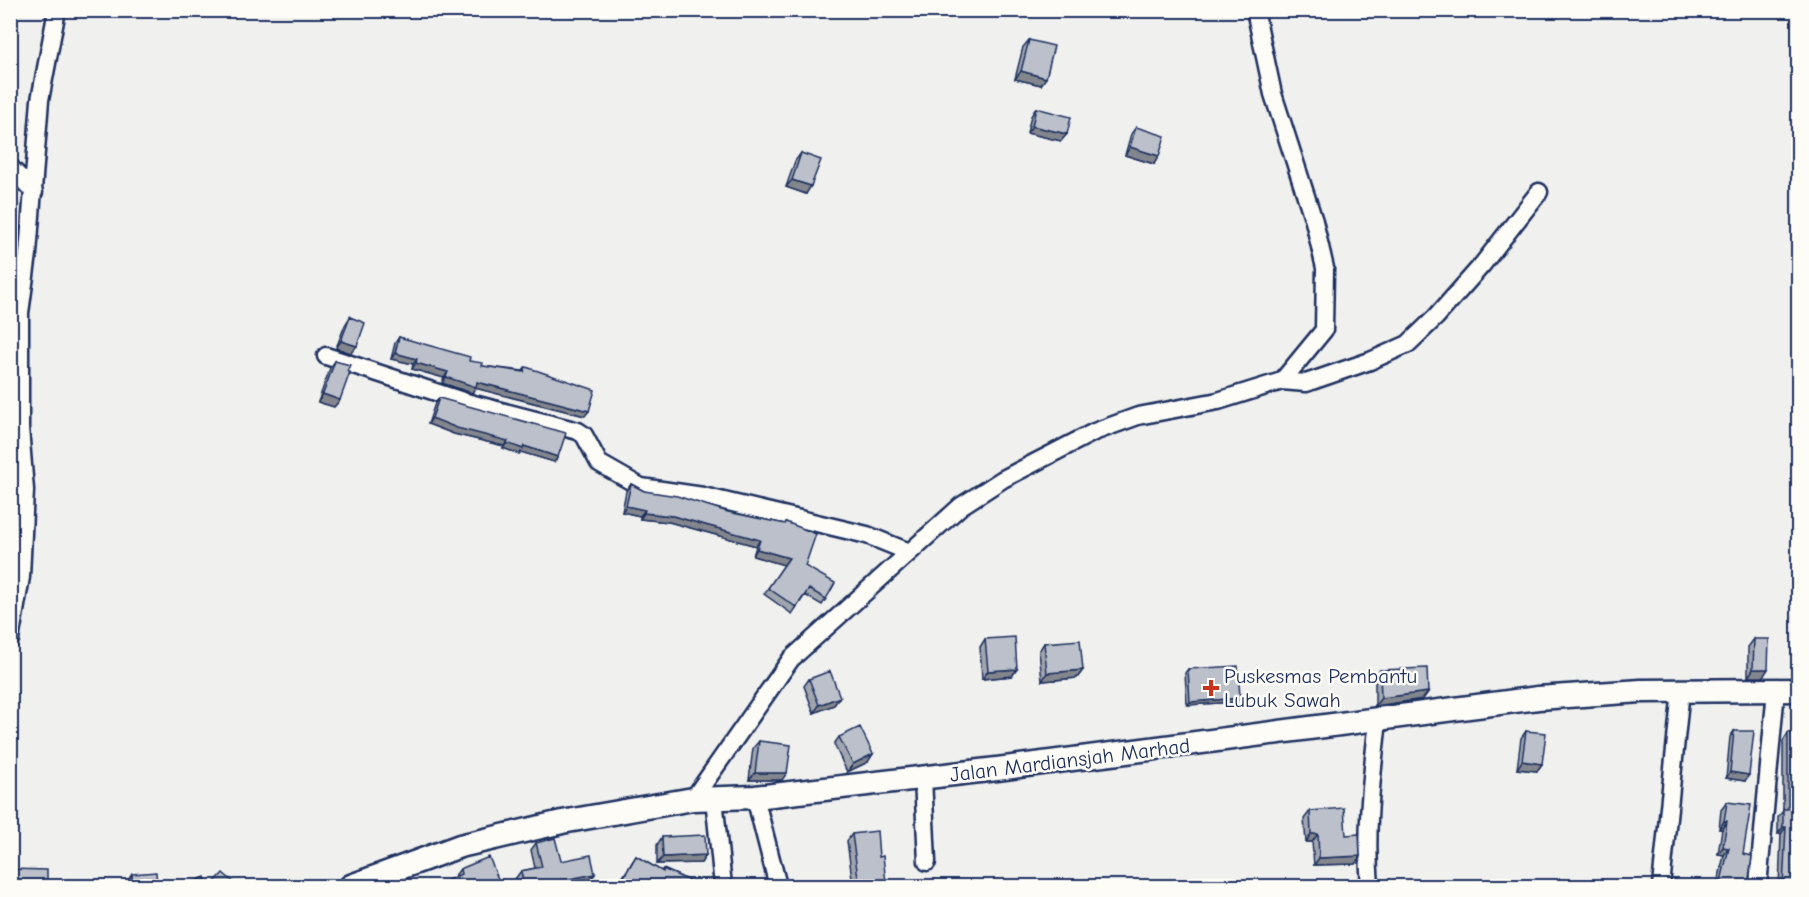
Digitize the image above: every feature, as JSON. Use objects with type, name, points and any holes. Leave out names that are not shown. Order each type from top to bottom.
[{"type":"street","points":[[10,640],[21,577],[25,490],[21,429],[20,313],[34,192],[40,100],[57,10]]},
{"type":"street","points":[[1255,10],[1273,94],[1314,221],[1325,268],[1324,330],[1282,381]]},
{"type":"street","points":[[10,167],[34,192]]},
{"type":"street","points":[[723,886],[704,799],[791,659],[829,623],[862,598],[961,506],[1004,479],[1094,432],[1138,416],[1218,401],[1282,381],[1306,383],[1370,361],[1408,344],[1436,317],[1482,265],[1539,192]]},
{"type":"street","points":[[326,356],[466,402],[578,430],[587,440],[599,463],[641,487],[704,496],[867,535],[909,552]]},
{"type":"street","points":[[1661,886],[1681,690]]},
{"type":"street","name":"Jalan Mardiansjah Marhad","points":[[351,886],[460,846],[562,822],[704,799],[755,797],[923,778],[1538,698],[1681,690],[1787,690]]},
{"type":"street","points":[[1758,886],[1787,690]]},
{"type":"street","points":[[1370,886],[1367,857],[1368,809],[1378,720]]},
{"type":"street","points":[[923,778],[927,862]]},
{"type":"street","points":[[755,797],[778,886]]},
{"type":"building","points":[[1029,40],[1054,46],[1046,78],[1021,71]]},
{"type":"building","points":[[1036,108],[1071,117],[1067,134],[1032,126]]},
{"type":"building","points":[[1136,127],[1165,136],[1159,156],[1130,147]]},
{"type":"building","points":[[801,153],[821,160],[811,186],[792,180]]},
{"type":"building","points":[[350,317],[365,323],[357,346],[341,341]]},
{"type":"building","points":[[399,337],[470,357],[469,361],[483,363],[482,366],[524,372],[526,367],[595,390],[589,411],[477,382],[476,387],[446,377],[448,372],[416,363],[417,359],[395,353]]},
{"type":"building","points":[[335,361],[350,365],[347,371],[350,372],[340,400],[323,394]]},
{"type":"building","points":[[439,398],[566,433],[558,457],[524,446],[523,449],[507,443],[508,441],[457,428],[432,418]]},
{"type":"building","points":[[631,484],[644,491],[677,496],[728,512],[785,524],[786,522],[816,534],[805,566],[835,583],[826,599],[809,589],[796,607],[768,588],[789,558],[757,549],[760,540],[673,516],[644,513],[645,510],[626,506]]},
{"type":"building","points":[[1015,637],[1017,669],[988,671],[985,639]]},
{"type":"building","points":[[1754,639],[1769,639],[1768,669],[1753,669]]},
{"type":"building","points":[[1080,640],[1083,670],[1047,673],[1044,643]]},
{"type":"building","name":"Puskesmas Pembantu Lubuk Sawah","points":[[1238,666],[1240,698],[1190,702],[1188,669]]},
{"type":"building","points":[[1427,668],[1428,692],[1381,698],[1380,670]]},
{"type":"building","points":[[830,671],[840,697],[819,705],[809,679]]},
{"type":"building","points":[[860,727],[873,754],[853,764],[839,737]]},
{"type":"building","points":[[1526,731],[1546,733],[1542,764],[1522,761]]},
{"type":"building","points":[[1734,731],[1754,731],[1749,775],[1730,772]]},
{"type":"building","points":[[1788,733],[1798,733],[1798,886],[1783,886],[1786,827],[1783,827],[1783,809],[1788,809]]},
{"type":"building","points":[[759,741],[791,745],[787,773],[755,773]]},
{"type":"building","points":[[1727,802],[1751,805],[1743,854],[1752,856],[1748,886],[1722,886],[1729,848],[1723,847]]},
{"type":"building","points":[[1344,808],[1346,835],[1359,834],[1360,856],[1319,858],[1318,834],[1311,834],[1310,811]]},
{"type":"building","points":[[877,831],[879,857],[883,856],[886,882],[859,885],[852,834]]},
{"type":"building","points":[[705,835],[706,855],[663,857],[662,837]]},
{"type":"building","points":[[555,838],[561,861],[591,855],[595,874],[548,883],[549,886],[524,886],[521,871],[542,867],[536,843]]},
{"type":"building","points":[[636,856],[663,872],[663,869],[701,886],[633,886],[622,880]]},
{"type":"building","points":[[489,857],[501,886],[435,886],[461,874],[460,869]]},
{"type":"building","points":[[10,869],[47,870],[47,886],[10,886]]},
{"type":"building","points":[[156,872],[157,886],[133,886],[132,874]]},
{"type":"building","points":[[223,873],[238,886],[211,886]]},
{"type":"building","points":[[205,877],[208,886],[191,886],[189,883]]},
{"type":"place","name":"Puskesmas Pembantu Lubuk Sawah","points":[[1211,688]]}]
